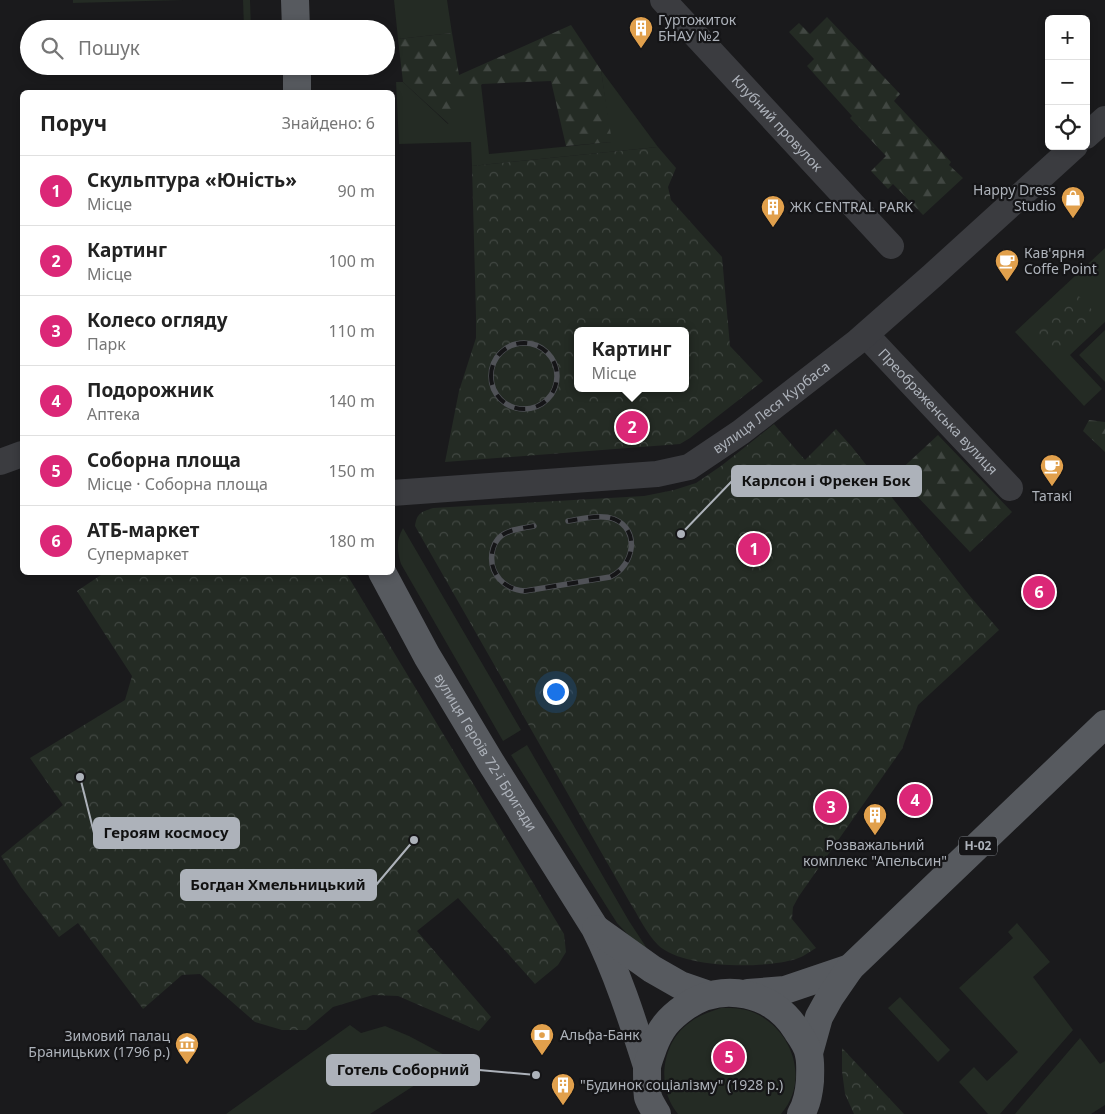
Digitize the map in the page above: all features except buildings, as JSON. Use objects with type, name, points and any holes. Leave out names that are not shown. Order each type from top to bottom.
[{"type":"main road","points":[[295,0],[296,20]]},
{"type":"main road","points":[[297,75],[298,90]]},
{"type":"main road","name":"вулиця Героїв 72-ї Бригади","points":[[384,575],[427,656],[485,753],[595,928],[625,999],[647,1066]]},
{"type":"main road","name":"Н-02","points":[[820,1114],[817,1109],[810,1063],[820,1017],[830,997],[850,968],[1105,724]]},
{"type":"main road","name":"вулиця Героїв 72-ї Бригади","points":[[595,928],[652,969],[680,985],[709,995]]},
{"type":"main road","name":"Н-02","points":[[649,1108],[647,1066],[656,1040],[665,1024],[692,1002],[709,995],[727,992],[745,994],[785,990],[850,968]]},
{"type":"main road","points":[[745,994],[762,999],[777,1008],[791,1020],[800,1036],[810,1063],[809,1091],[805,1108],[801,1114]]},
{"type":"street","name":"Клубний провулок","points":[[663,0],[891,246]]},
{"type":"street","points":[[1090,132],[1105,119]]},
{"type":"street","name":"вулиця Леся Курбаса","points":[[395,493],[657,474],[689,467],[740,432],[866,335],[1071,150]]},
{"type":"street","name":"Преображенська вулиця","points":[[866,335],[1010,488]]},
{"type":"street","points":[[0,462],[20,455]]},
{"type":"green space","points":[[73,0],[184,0],[73,3]]},
{"type":"green space","points":[[243,0],[250,0],[251,20],[244,20]]},
{"type":"green space","points":[[394,0],[447,0],[452,33],[398,39]]},
{"type":"green space","points":[[827,17],[900,94],[894,101],[951,162],[949,165],[963,178],[923,215],[893,184],[888,189],[871,171],[886,156],[850,118],[852,116],[807,66],[814,59],[789,32],[799,23],[810,34]]},
{"type":"green space","points":[[571,25],[601,70],[612,142],[566,146],[551,81],[482,84],[449,124],[403,82],[398,39],[452,33],[459,75]]},
{"type":"green space","points":[[601,70],[658,147],[472,166],[471,142],[399,144],[396,82],[403,82],[448,124],[481,84],[489,154],[611,142]]},
{"type":"green space","points":[[658,147],[676,168],[668,187],[671,200],[722,257],[730,346],[763,381],[680,444],[445,462],[459,391],[476,338],[472,166]]},
{"type":"green space","points":[[1105,248],[1105,322],[1070,355],[1102,389],[1084,406],[1015,332]]},
{"type":"green space","points":[[1075,292],[1101,319],[1059,358],[1034,330]]},
{"type":"green space","points":[[1105,330],[1105,382],[1079,355]]},
{"type":"green space","points":[[1089,420],[1105,422],[1105,452],[1083,431]]},
{"type":"green space","points":[[774,424],[805,460],[836,429],[999,630],[918,705],[902,749],[799,896],[793,907],[792,919],[816,948],[804,956],[782,962],[745,965],[704,963],[670,953],[658,945],[646,929],[415,526],[420,514],[433,508],[644,496],[674,490],[696,483],[721,466]]},
{"type":"green space","points":[[938,435],[1012,512],[970,552],[896,474]]},
{"type":"green space","points":[[403,528],[521,730],[503,741],[401,564],[398,546]]},
{"type":"green space","points":[[101,575],[347,575],[564,934],[566,952],[558,965],[535,984],[458,898],[417,931],[491,1017],[479,1031],[398,996],[373,995],[333,1007],[306,1030],[282,1030],[255,1022],[200,974],[182,975],[143,1009],[78,923],[59,937],[21,887],[1,856],[63,805],[30,758],[125,700],[132,676],[77,591]]},
{"type":"green space","points":[[527,745],[629,921],[650,953],[632,939],[617,923],[511,755]]},
{"type":"green space","points":[[1017,923],[1050,962],[1033,977],[1073,1030],[1000,1114],[988,1114],[959,1082],[974,1067],[987,1081],[1018,1052],[959,988],[1013,938],[1008,932]]},
{"type":"green space","points":[[900,997],[950,1050],[938,1062],[888,1008]]},
{"type":"green space","points":[[721,1008],[736,1008],[759,1015],[771,1023],[789,1046],[796,1074],[790,1101],[781,1114],[678,1114],[671,1103],[666,1092],[664,1079],[667,1054],[672,1042],[693,1020]]},
{"type":"green space","points":[[350,1025],[361,1033],[385,1026],[409,1036],[454,1060],[370,1114],[226,1114]]},
{"type":"green space","points":[[1080,1038],[1100,1064],[1105,1061],[1105,1105],[1091,1114],[1015,1114]]},
{"type":"green space","points":[[842,1048],[904,1114],[854,1114],[845,1094]]},
{"type":"railway","points":[[524,343],[537,345],[552,358],[555,363],[557,376],[555,389],[542,404],[537,407],[524,409],[511,407],[496,394],[493,389],[491,376],[493,363],[506,348],[511,345],[524,343]]},
{"type":"railway","points":[[534,526],[509,532],[499,538],[494,546],[492,553],[493,568],[500,580],[511,588],[525,591],[610,577],[625,565],[629,557],[631,539],[623,524],[614,519],[603,517],[568,521]]},
{"type":"place","name":"Гуртожиток БНАУ №2","points":[[641,49]]},
{"type":"place","name":"Happy Dress Studio","points":[[1073,219]]},
{"type":"place","name":"ЖК CENTRAL PARK","points":[[773,228]]},
{"type":"place","name":"Кав'ярня Coffe Point","points":[[1007,282]]},
{"type":"place","name":"Картинг","points":[[632,427]]},
{"type":"place","name":"Татакі","points":[[1052,487]]},
{"type":"place","name":"Карлсон і Фрекен Бок","points":[[681,534]]},
{"type":"place","name":"Скульптура «Юність»","points":[[754,549]]},
{"type":"place","name":"АТБ-маркет","points":[[1039,592]]},
{"type":"place","name":"Героям космосу","points":[[80,777]]},
{"type":"place","name":"Подорожник","points":[[915,800]]},
{"type":"place","name":"Колесо огляду","points":[[831,807]]},
{"type":"place","name":"Розважальний комплекс \"Апельсин\"","points":[[875,836]]},
{"type":"place","name":"Богдан Хмельницький","points":[[414,840]]},
{"type":"place","name":"Альфа-Банк","points":[[542,1056]]},
{"type":"place","name":"Соборна площа","points":[[729,1057]]},
{"type":"place","name":"Зимовий палац Браницьких (1796 р.)","points":[[187,1065]]},
{"type":"place","name":"Готель Соборний","points":[[536,1075]]},
{"type":"place","name":"\"Будинок соціалізму\" (1928 р.)","points":[[563,1106]]}]
